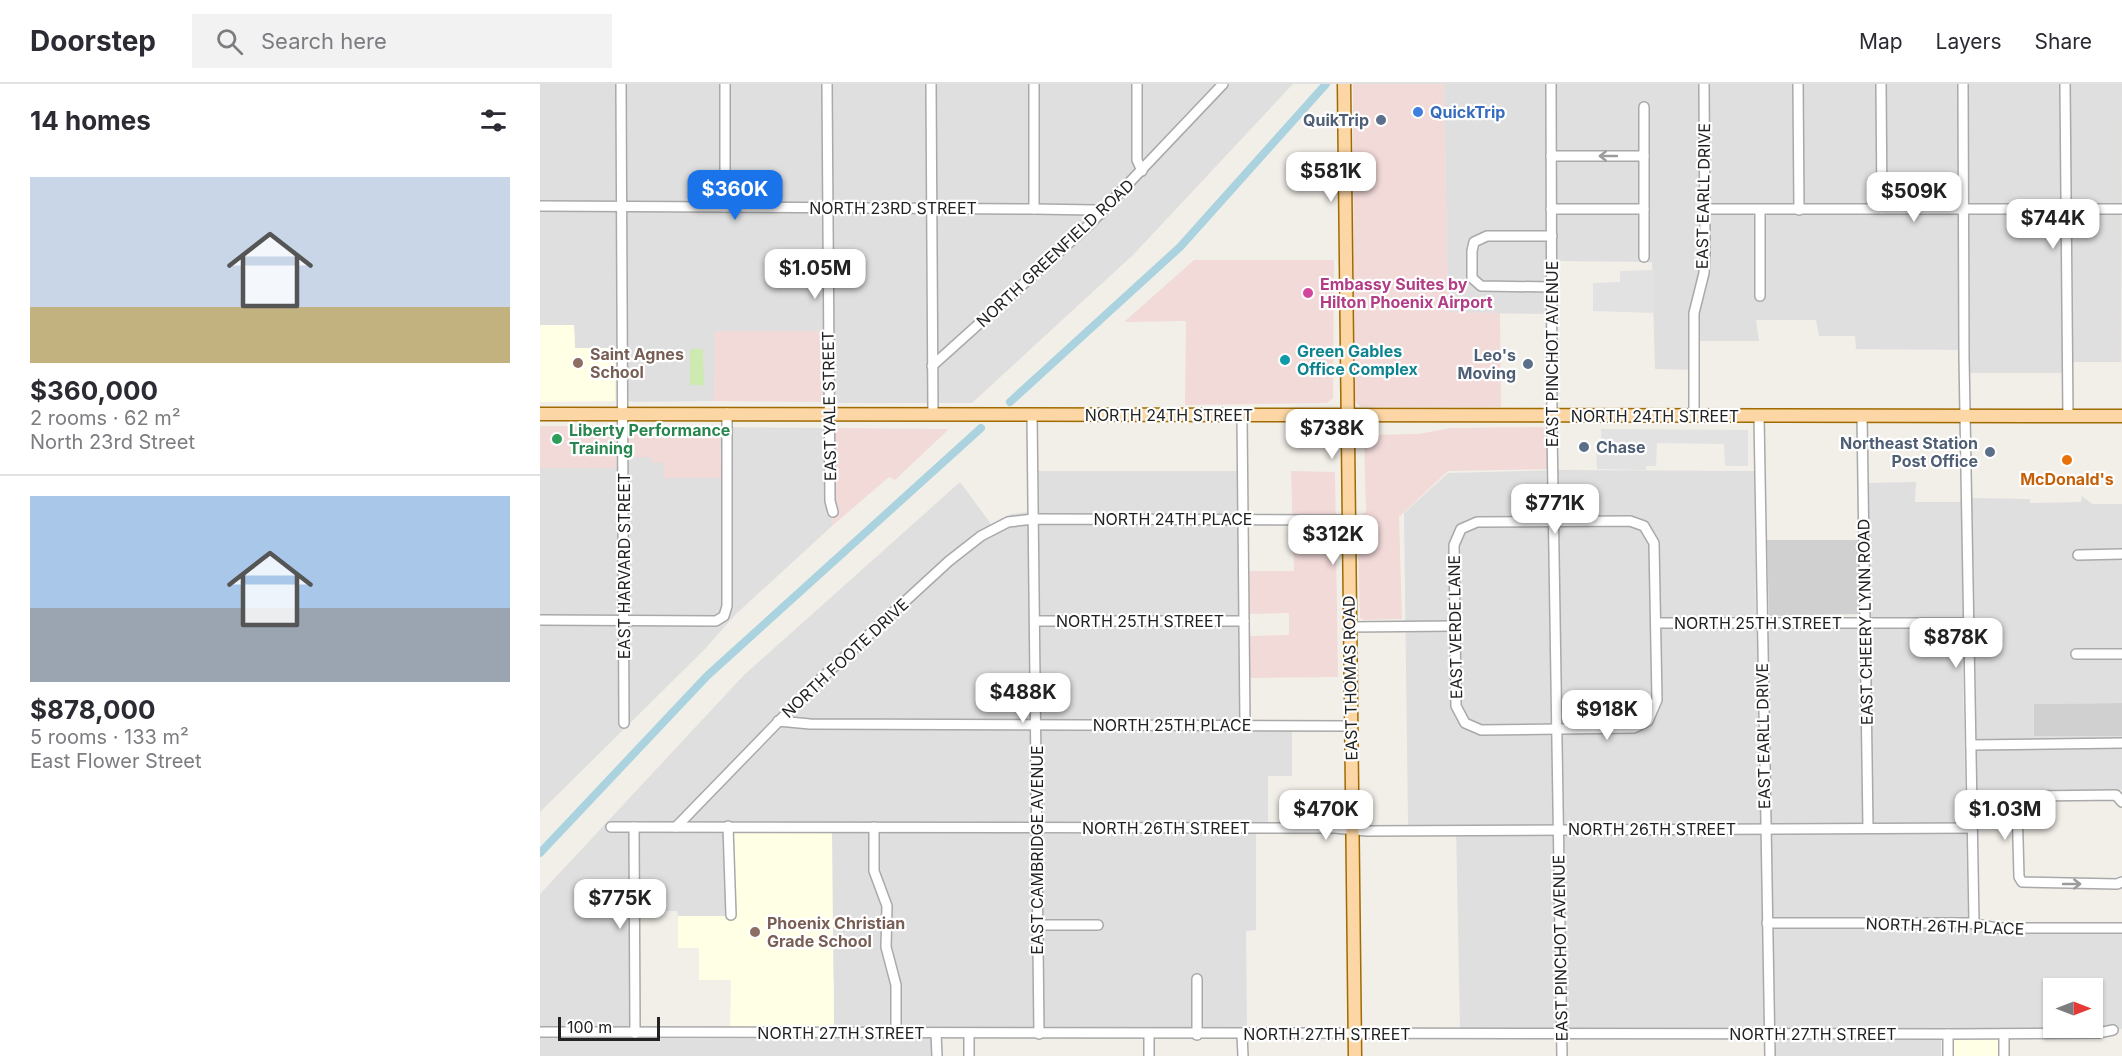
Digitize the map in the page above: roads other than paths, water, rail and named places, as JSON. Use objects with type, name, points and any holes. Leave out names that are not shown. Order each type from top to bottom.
[{"type":"main road","name":"EAST THOMAS ROAD","points":[[1344,84],[1354,1056]]},
{"type":"main road","name":"NORTH 24TH STREET","points":[[540,414],[2122,416]]},
{"type":"street","name":"EAST HARVARD STREET","points":[[621,84],[624,723]]},
{"type":"street","points":[[725,84],[725,207]]},
{"type":"street","name":"EAST YALE STREET","points":[[827,84],[830,501],[833,512]]},
{"type":"street","points":[[931,84],[933,414]]},
{"type":"street","points":[[1034,84],[1034,209]]},
{"type":"street","points":[[1137,84],[1137,160],[1142,171]]},
{"type":"street","name":"NORTH GREENFIELD ROAD","points":[[932,366],[1101,214],[1223,84]]},
{"type":"street","name":"EAST PINCHOT AVENUE","points":[[1551,84],[1552,416],[1562,1056]]},
{"type":"street","name":"EAST EARLL DRIVE","points":[[1694,416],[1693,322],[1705,266],[1704,84]]},
{"type":"street","points":[[1798,84],[1799,210]]},
{"type":"street","points":[[1881,84],[1882,209]]},
{"type":"street","points":[[1963,84],[1965,415],[1974,923]]},
{"type":"street","points":[[2065,84],[2068,416]]},
{"type":"street","points":[[1644,107],[1644,257]]},
{"type":"street","points":[[1551,156],[1644,156]]},
{"type":"street","name":"NORTH 23RD STREET","points":[[540,206],[1034,209],[1094,210],[1101,214]]},
{"type":"street","points":[[1551,209],[1644,209]]},
{"type":"street","points":[[1705,209],[2122,209]]},
{"type":"street","points":[[1760,210],[1760,296]]},
{"type":"street","points":[[1552,236],[1487,236],[1474,242],[1472,251],[1472,278],[1481,286],[1552,288]]},
{"type":"street","points":[[540,621],[716,621],[724,616],[727,606],[727,413]]},
{"type":"street","name":"EAST CAMBRIDGE AVENUE","points":[[1032,415],[1039,1034]]},
{"type":"street","points":[[1242,416],[1245,725]]},
{"type":"street","name":"EAST EARLL DRIVE","points":[[1759,416],[1770,1056]]},
{"type":"street","name":"EAST CHEERY LYNN ROAD","points":[[1862,416],[1868,828]]},
{"type":"street","name":"NORTH 24TH PLACE","points":[[1034,519],[1348,520]]},
{"type":"street","name":"NORTH FOOTE DRIVE","points":[[676,827],[778,721],[949,561],[981,536],[1008,522],[1034,519]]},
{"type":"street","points":[[1554,521],[1630,521],[1649,531],[1654,543],[1657,700],[1648,721],[1634,728],[1556,728]]},
{"type":"street","name":"EAST VERDE LANE","points":[[1554,521],[1477,522],[1461,530],[1454,545],[1456,706],[1465,723],[1481,729],[1556,728]]},
{"type":"street","points":[[2078,555],[2122,554]]},
{"type":"street","name":"NORTH 25TH STREET","points":[[1036,621],[1244,621]]},
{"type":"street","name":"NORTH 25TH STREET","points":[[1656,623],[1968,623]]},
{"type":"street","points":[[1349,627],[1455,626]]},
{"type":"street","points":[[2076,654],[2122,654]]},
{"type":"street","name":"NORTH 25TH PLACE","points":[[778,721],[810,724],[1350,726]]},
{"type":"street","points":[[1971,745],[2122,743]]},
{"type":"street","points":[[2122,802],[2116,795],[2024,796],[2017,804],[2019,878],[2022,882],[2026,884],[2117,884],[2122,882]]},
{"type":"street","points":[[728,826],[731,915]]},
{"type":"street","name":"NORTH 26TH STREET","points":[[611,827],[1557,830],[1972,828]]},
{"type":"street","points":[[634,827],[635,1033]]},
{"type":"street","points":[[874,827],[875,878],[892,905],[886,947],[896,985],[896,1033]]},
{"type":"street","name":"NORTH 26TH PLACE","points":[[1767,923],[1974,923],[1997,928],[2122,928]]},
{"type":"street","points":[[1037,925],[1098,925]]},
{"type":"street","points":[[875,948],[886,947]]},
{"type":"street","points":[[1197,979],[1197,1035]]},
{"type":"street","name":"NORTH 27TH STREET","points":[[540,1032],[1149,1035],[2004,1034],[2098,1033],[2113,1029]]},
{"type":"street","points":[[936,1033],[937,1056]]},
{"type":"street","points":[[969,1033],[969,1056]]},
{"type":"street","points":[[1242,1034],[1243,1056]]},
{"type":"street","points":[[1948,1034],[1948,1056]]},
{"type":"street","points":[[2004,1034],[2004,1056]]},
{"type":"street","points":[[1149,1035],[1149,1056]]},
{"type":"waterway","points":[[1010,402],[1180,247],[1326,84]]},
{"type":"waterway","points":[[540,853],[707,676],[981,428]]},
{"type":"place","name":"QuickTrip","points":[[1418,112]]},
{"type":"place","name":"QuikTrip","points":[[1381,120]]},
{"type":"place","name":"Embassy Suites by Hilton Phoenix Airport","points":[[1308,293]]},
{"type":"place","name":"Green Gables Office Complex","points":[[1285,360]]},
{"type":"place","name":"Saint Agnes School","points":[[578,363]]},
{"type":"place","name":"Leo's Moving","points":[[1528,364]]},
{"type":"place","name":"Liberty Performance Training","points":[[557,439]]},
{"type":"place","name":"Chase","points":[[1584,447]]},
{"type":"place","name":"Northeast Station Post Office","points":[[1990,452]]},
{"type":"place","name":"McDonald's","points":[[2067,460]]},
{"type":"place","name":"Phoenix Christian Grade School","points":[[755,932]]}]
